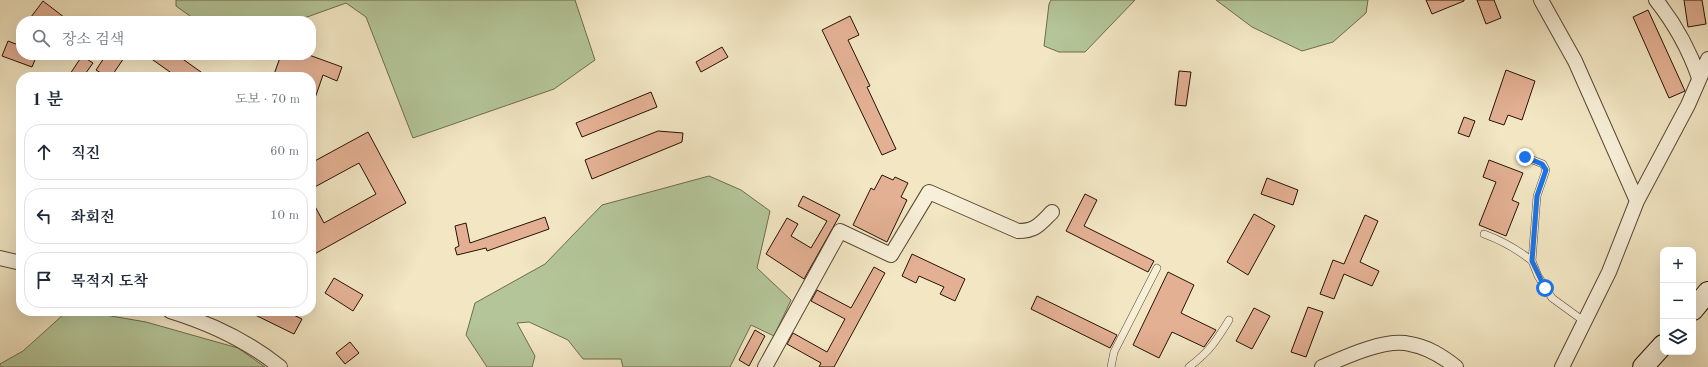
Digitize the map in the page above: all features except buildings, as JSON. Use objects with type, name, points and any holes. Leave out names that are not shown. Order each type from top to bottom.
[{"type":"street","points":[[1541,0],[1575,61],[1637,201]]},
{"type":"street","points":[[1656,0],[1666,13],[1691,55],[1699,78]]},
{"type":"street","points":[[1562,367],[1609,272],[1637,201],[1688,105],[1708,59]]},
{"type":"street","points":[[765,367],[840,231],[891,255],[929,192],[1018,231],[1029,231],[1038,226],[1052,212]]},
{"type":"street","points":[[0,258],[16,264]]},
{"type":"street","points":[[1696,306],[1708,292]]},
{"type":"street","points":[[183,316],[220,330],[270,358],[280,367]]},
{"type":"street","points":[[1322,367],[1360,350],[1394,343],[1409,343],[1441,355],[1456,367]]},
{"type":"street","points":[[1643,367],[1660,348]]},
{"type":"lane","points":[[1525,157],[1542,164],[1546,170],[1537,196],[1532,261]]},
{"type":"lane","points":[[1484,234],[1515,248],[1532,261],[1545,288],[1552,298],[1585,322]]},
{"type":"lane","points":[[1111,367],[1114,352],[1157,268]]},
{"type":"lane","points":[[1189,367],[1215,344],[1229,320]]},
{"type":"green space","points":[[176,0],[575,0],[595,60],[554,89],[413,138],[366,17],[346,3],[310,16],[190,16],[176,6]]},
{"type":"green space","points":[[1051,0],[1135,0],[1085,52],[1059,52],[1044,46],[1049,4]]},
{"type":"green space","points":[[1216,0],[1368,0],[1366,13],[1333,42],[1302,51],[1252,27]]},
{"type":"green space","points":[[709,176],[741,190],[770,211],[757,268],[791,300],[774,336],[751,325],[730,367],[623,367],[621,359],[583,359],[568,340],[529,322],[517,323],[535,356],[532,367],[487,367],[466,335],[475,303],[545,264],[602,205]]},
{"type":"green space","points":[[62,316],[111,316],[146,322],[238,348],[265,367],[0,367],[0,364],[23,351]]},
{"type":"route","points":[[1525,157],[1542,164],[1546,170],[1537,196],[1532,245],[1532,261],[1545,288]]}]
